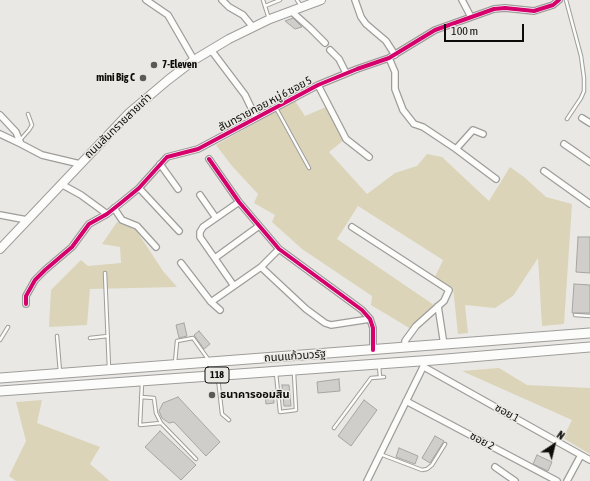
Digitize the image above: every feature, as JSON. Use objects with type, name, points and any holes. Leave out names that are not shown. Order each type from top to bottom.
[{"type":"main road","name":"ถนนสันทรายสายเก่า","points":[[0,249],[146,97],[194,60],[252,26],[291,11],[299,4],[321,0]]},
{"type":"main road","name":"ถนนแก้วนวรัฐ","points":[[0,378],[590,333]]},
{"type":"main road","name":"ถนนแก้วนวรัฐ","points":[[0,391],[379,364],[424,364],[590,347]]},
{"type":"street","points":[[222,0],[229,7],[240,12],[252,26]]},
{"type":"street","points":[[355,0],[361,17],[366,24],[386,41],[395,55]]},
{"type":"street","points":[[462,0],[471,17]]},
{"type":"street","name":"สันทรายทอย หมู่ 6 ซอย 5","points":[[26,304],[26,296],[36,280],[45,270],[72,247],[89,224],[107,214],[139,188],[167,157],[198,149],[318,86],[346,73],[395,55],[435,30],[494,9],[505,8],[534,11],[553,5],[558,0]]},
{"type":"street","points":[[148,1],[168,15],[194,60]]},
{"type":"street","points":[[291,11],[325,43]]},
{"type":"street","points":[[211,50],[245,95],[256,118]]},
{"type":"street","points":[[330,50],[339,59],[346,73]]},
{"type":"street","points":[[389,58],[395,72],[395,89],[403,110],[414,124],[424,127],[496,179]]},
{"type":"street","points":[[318,86],[346,139],[369,157]]},
{"type":"street","points":[[0,115],[16,132],[20,143]]},
{"type":"street","points":[[582,118],[590,123]]},
{"type":"street","points":[[456,149],[473,130],[483,134]]},
{"type":"street","points":[[0,134],[42,155],[80,164]]},
{"type":"street","points":[[564,144],[590,162]]},
{"type":"street","points":[[209,159],[239,202],[279,249],[362,310],[370,319],[373,328],[372,350]]},
{"type":"street","points":[[160,164],[178,189]]},
{"type":"street","points":[[544,171],[590,204]]},
{"type":"street","points":[[61,184],[81,194],[107,214]]},
{"type":"street","points":[[139,188],[179,231]]},
{"type":"street","points":[[200,195],[216,218]]},
{"type":"street","points":[[234,286],[200,237],[200,232],[203,227],[239,202]]},
{"type":"street","points":[[114,208],[122,220],[137,226],[156,247]]},
{"type":"street","points":[[0,215],[27,220]]},
{"type":"street","points":[[215,258],[259,226]]},
{"type":"street","points":[[352,227],[449,290],[444,301],[416,326],[405,340],[405,348]]},
{"type":"street","points":[[211,302],[262,267],[279,249]]},
{"type":"street","points":[[181,263],[211,302],[220,310]]},
{"type":"street","points":[[262,267],[306,309],[325,323],[331,325],[370,319]]},
{"type":"street","points":[[438,306],[444,345]]},
{"type":"street","points":[[367,481],[424,364]]},
{"type":"street","name":"ซอย 1","points":[[424,364],[590,460]]},
{"type":"street","name":"ซอย 2","points":[[406,401],[557,481]]},
{"type":"street","points":[[567,481],[581,455]]},
{"type":"street","points":[[495,467],[515,481]]},
{"type":"lane","points":[[263,0],[270,19]]},
{"type":"lane","points":[[265,6],[280,0]]},
{"type":"lane","points":[[566,0],[581,56],[584,91],[581,98],[566,119]]},
{"type":"lane","points":[[276,108],[309,168]]},
{"type":"lane","points":[[20,143],[32,125],[28,114]]},
{"type":"lane","points":[[105,273],[109,370]]},
{"type":"lane","points":[[575,316],[590,316]]},
{"type":"lane","points":[[0,340],[8,327]]},
{"type":"lane","points":[[57,336],[60,374]]},
{"type":"lane","points":[[90,338],[108,336]]},
{"type":"lane","points":[[175,365],[177,341],[193,338],[210,363]]},
{"type":"lane","points":[[379,364],[380,377]]},
{"type":"lane","points":[[276,371],[280,412],[296,410],[294,370]]},
{"type":"lane","points":[[217,375],[222,414],[229,420]]},
{"type":"lane","points":[[334,428],[371,378],[384,377]]},
{"type":"lane","points":[[142,381],[140,425],[161,423]]},
{"type":"lane","points":[[141,397],[154,398],[156,413],[161,423],[196,459]]},
{"type":"lane","points":[[379,454],[422,470],[427,469],[432,465],[445,444]]},
{"type":"shaded area","points":[[295,101],[305,116],[326,107],[344,140],[329,152],[367,194],[395,173],[417,166],[427,154],[442,157],[489,201],[510,167],[524,177],[546,197],[572,204],[564,324],[542,326],[538,258],[513,296],[495,308],[465,305],[468,333],[458,334],[453,288],[435,277],[443,260],[358,206],[337,239],[434,305],[411,329],[371,305],[372,296],[302,249],[272,222],[275,215],[254,203],[258,194],[232,166],[216,145]]},
{"type":"shaded area","points":[[117,222],[136,230],[163,271],[177,287],[90,289],[87,325],[49,327],[51,290],[81,260],[88,266],[121,263],[120,247],[102,244]]},
{"type":"shaded area","points":[[499,368],[527,385],[590,388],[590,454],[563,438],[572,420],[462,371]]},
{"type":"shaded area","points":[[42,400],[37,423],[100,447],[90,464],[110,481],[16,481],[9,476],[26,441],[16,402]]},
{"type":"building","points":[[293,18],[302,27],[295,29],[285,21]]},
{"type":"building","points":[[578,237],[590,237],[590,273],[576,272]]},
{"type":"building","points":[[574,284],[590,285],[590,313],[572,313]]},
{"type":"building","points":[[184,323],[187,336],[179,338],[176,325]]},
{"type":"building","points":[[199,331],[210,344],[204,349],[194,335]]},
{"type":"building","points":[[339,379],[340,391],[318,393],[317,382]]},
{"type":"building","points":[[282,385],[289,385],[291,406],[284,406]]},
{"type":"building","points":[[273,391],[274,403],[266,404],[265,392]]},
{"type":"building","points":[[178,397],[220,442],[206,456],[174,422],[169,423],[162,418],[159,411],[163,403]]},
{"type":"building","points":[[364,400],[377,410],[351,446],[338,436]]},
{"type":"building","points":[[160,431],[196,465],[181,480],[145,447]]},
{"type":"building","points":[[435,436],[444,441],[430,463],[422,458]]},
{"type":"building","points":[[399,448],[418,456],[415,464],[396,457]]},
{"type":"building","points":[[537,455],[552,462],[548,471],[533,464]]},
{"type":"cycle path","points":[[26,304],[26,296],[35,280],[72,247],[89,224],[107,214],[139,188],[167,157],[198,149],[318,85],[389,58],[435,30],[494,9],[505,8],[534,11],[553,5],[559,0]]},
{"type":"cycle path","points":[[209,159],[239,202],[279,249],[362,310],[370,319],[373,328],[373,350]]},
{"type":"place","name":"7-Eleven","points":[[154,65]]},
{"type":"place","name":"mini Big C","points":[[143,78]]},
{"type":"place","name":"ธนาคารออมสิน","points":[[212,395]]}]
